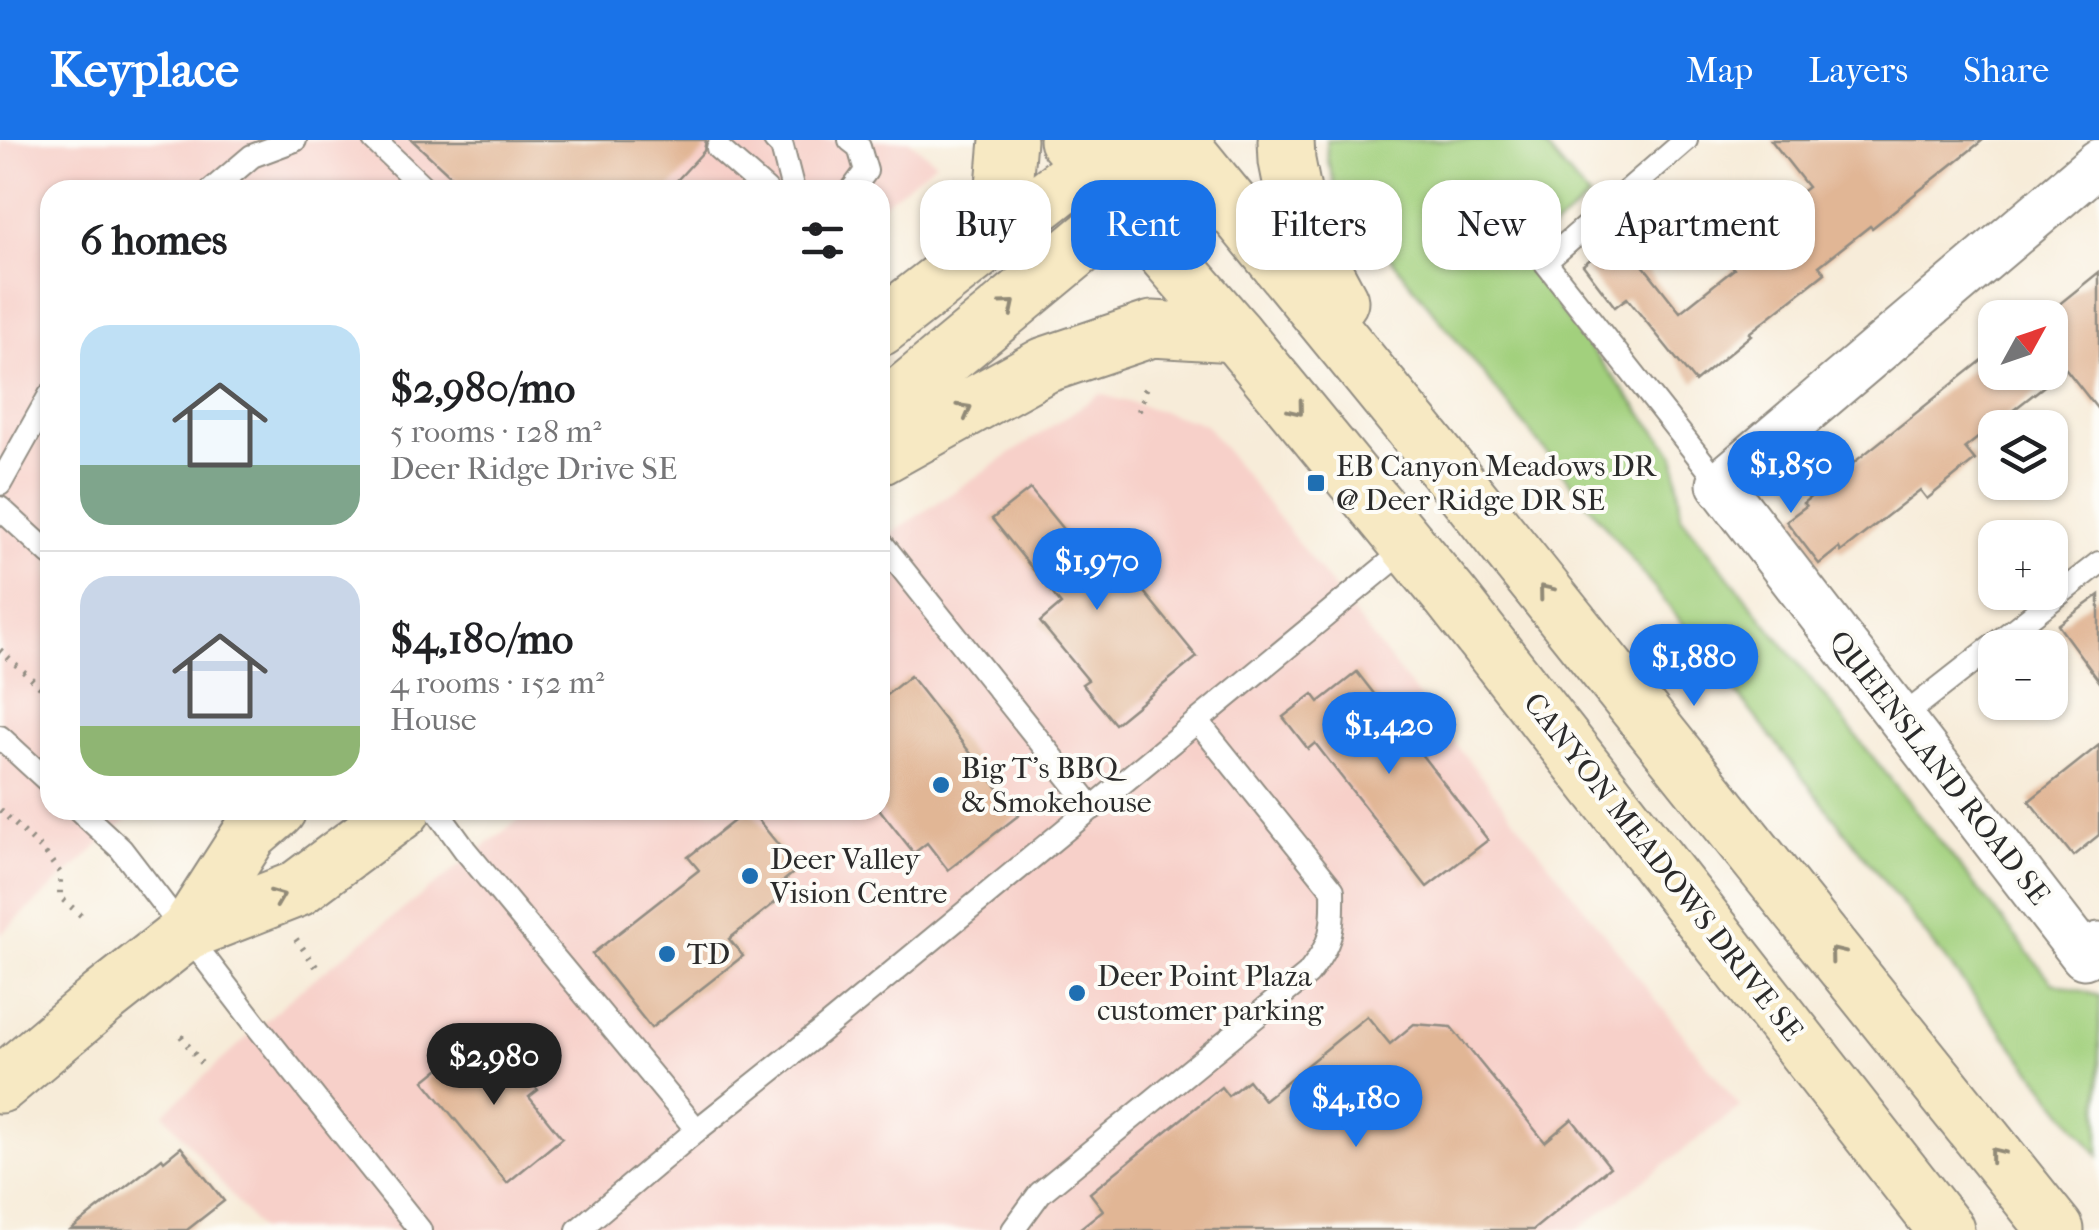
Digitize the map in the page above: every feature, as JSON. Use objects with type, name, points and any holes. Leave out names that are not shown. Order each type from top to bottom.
[{"type":"street","points":[[1005,180],[1008,140]]},
{"type":"street","points":[[1051,180],[1078,152],[1175,140]]},
{"type":"street","points":[[1147,180],[1175,140]]},
{"type":"street","points":[[1175,140],[1424,441],[2056,1230]]},
{"type":"street","points":[[1286,140],[1300,226],[1424,441]]},
{"type":"street","name":"CANYON MEADOWS DRIVE SE","points":[[1078,152],[1102,180]]},
{"type":"street","points":[[1720,484],[2099,162]]},
{"type":"street","points":[[890,405],[1071,254]]},
{"type":"street","points":[[890,320],[954,270]]},
{"type":"street","name":"CANYON MEADOWS DRIVE SE","points":[[1180,270],[1410,546],[1946,1230]]},
{"type":"street","points":[[890,451],[1045,366],[1152,330],[1235,334]]},
{"type":"street","name":"QUEENSLAND ROAD SE","points":[[1720,484],[2094,959]]},
{"type":"street","points":[[187,932],[250,834],[266,820]]},
{"type":"street","points":[[0,1085],[187,932],[297,889],[390,820]]},
{"type":"lane","points":[[224,180],[252,156],[295,140]]},
{"type":"lane","points":[[374,140],[416,180]]},
{"type":"lane","points":[[774,140],[782,146],[790,180]]},
{"type":"lane","points":[[850,140],[859,148],[866,170],[859,180]]},
{"type":"lane","points":[[1686,140],[1546,262],[1720,484]]},
{"type":"lane","points":[[718,148],[755,180]]},
{"type":"lane","points":[[0,484],[40,413]]},
{"type":"lane","points":[[0,508],[40,545]]},
{"type":"lane","points":[[578,1230],[1410,546]]},
{"type":"lane","points":[[890,554],[1092,808]]},
{"type":"lane","points":[[1901,718],[2099,563]]},
{"type":"lane","points":[[1013,1230],[1040,1193],[1308,974],[1326,950],[1334,918],[1333,890],[1198,722]]},
{"type":"lane","points":[[0,737],[40,774]]},
{"type":"lane","points":[[90,820],[120,849],[187,932],[420,1230]]},
{"type":"lane","points":[[443,820],[697,1130]]},
{"type":"path","points":[[1139,412],[1148,378]]},
{"type":"path","points":[[0,650],[40,687]]},
{"type":"path","points":[[0,810],[43,850],[60,873],[60,896],[84,918]]},
{"type":"path","points":[[292,934],[318,969]]},
{"type":"path","points":[[181,1036],[202,1063]]},
{"type":"shaded area","points":[[0,140],[909,140],[936,162],[890,198],[890,180],[40,180],[40,820],[127,820],[0,935]]},
{"type":"shaded area","points":[[1100,394],[1205,424],[1740,1107],[1578,1230],[260,1230],[164,1113],[296,993],[518,820],[890,820],[890,534]]},
{"type":"green space","points":[[1326,140],[1540,140],[1581,189],[1581,205],[1561,222],[1561,180],[1422,180],[1422,270],[1529,270],[1675,455],[1681,516],[2052,982],[2099,996],[2099,1156],[1400,270],[1402,180],[1333,180]]},
{"type":"building","points":[[412,140],[706,140],[704,151],[677,180],[455,180]]},
{"type":"building","points":[[1771,140],[1983,140],[1819,266],[1825,273],[1695,382],[1627,298],[1615,307],[1587,270],[1647,270],[1680,312],[1733,270],[1815,270],[1815,180],[1802,180]]},
{"type":"building","points":[[2099,272],[2099,411],[2068,372],[2068,300],[2064,300]]},
{"type":"building","points":[[1978,364],[1978,390],[2039,390],[2014,410],[1978,410],[1978,438],[1965,448],[1975,460],[1927,499],[1920,490],[1841,552],[1839,548],[1819,564],[1786,521],[1806,506],[1803,503]]},
{"type":"building","points":[[1030,489],[1099,573],[1117,559],[1197,657],[1115,724],[1082,684],[1088,680],[1040,622],[1061,604],[992,519]]},
{"type":"building","points":[[2099,595],[2099,681],[2068,639],[2068,630],[2058,625]]},
{"type":"building","points":[[1357,672],[1488,840],[1427,887],[1315,743],[1308,749],[1283,717],[1313,694],[1319,702]]},
{"type":"building","points":[[910,676],[1019,815],[948,870],[927,843],[914,853],[888,820],[890,692]]},
{"type":"building","points":[[2099,745],[2099,835],[2073,856],[2029,801]]},
{"type":"building","points":[[735,820],[758,820],[798,869],[775,888],[782,897],[729,939],[743,956],[651,1028],[592,954],[699,870],[688,857]]},
{"type":"building","points":[[1367,1016],[1390,1044],[1414,1024],[1451,1027],[1545,1142],[1572,1119],[1610,1167],[1533,1230],[1078,1230],[1103,1210],[1090,1193],[1221,1087],[1228,1096],[1248,1080],[1264,1100]]},
{"type":"building","points":[[480,1036],[504,1066],[513,1060],[538,1090],[529,1097],[562,1138],[507,1183],[424,1081]]},
{"type":"building","points":[[181,1147],[224,1201],[187,1230],[71,1230],[162,1158],[164,1161]]},
{"type":"place","name":"EB Canyon Meadows DR @ Deer Ridge DR SE","points":[[1316,483]]},
{"type":"place","name":"Big T's BBQ & Smokehouse","points":[[941,785]]},
{"type":"place","name":"Deer Valley Vision Centre","points":[[750,876]]},
{"type":"place","name":"TD","points":[[667,954]]},
{"type":"place","name":"Deer Point Plaza customer parking","points":[[1077,993]]}]
